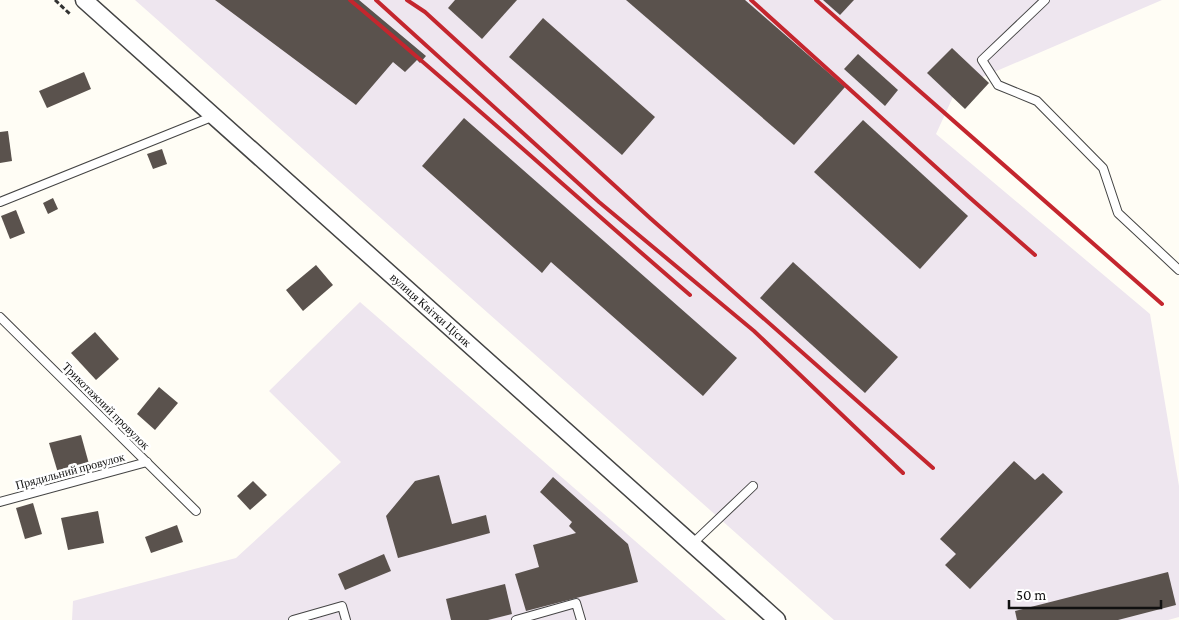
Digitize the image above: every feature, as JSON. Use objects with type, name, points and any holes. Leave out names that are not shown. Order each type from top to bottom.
[{"type":"street","name":"вулиця Квітки Цісик","points":[[84,0],[777,620]]},
{"type":"lane","points":[[1045,0],[982,60],[998,85],[1037,101],[1103,168],[1118,214],[1179,270]]},
{"type":"lane","points":[[0,202],[214,116]]},
{"type":"lane","name":"Трикотажний провулок","points":[[0,317],[196,511]]},
{"type":"lane","name":"Прядильний провулок","points":[[0,502],[147,462]]},
{"type":"lane","points":[[692,544],[752,486]]},
{"type":"lane","points":[[516,620],[576,604],[581,620]]},
{"type":"lane","points":[[293,620],[342,606],[346,620]]},
{"type":"shaded area","points":[[135,0],[1162,0],[957,88],[936,134],[1150,314],[1179,486],[1179,617],[1168,620],[834,620]]},
{"type":"shaded area","points":[[360,302],[726,620],[72,620],[73,601],[236,558],[341,462],[269,391]]},
{"type":"building","points":[[215,0],[359,0],[426,56],[420,63],[417,60],[405,72],[393,62],[356,105]]},
{"type":"building","points":[[455,0],[517,0],[482,39],[448,8]]},
{"type":"building","points":[[626,0],[745,0],[845,87],[794,145]]},
{"type":"building","points":[[823,0],[854,0],[840,15]]},
{"type":"building","points":[[543,18],[655,117],[622,155],[509,57]]},
{"type":"building","points":[[952,48],[989,83],[965,109],[927,73]]},
{"type":"building","points":[[858,54],[898,90],[885,106],[844,69]]},
{"type":"building","points":[[84,72],[91,89],[47,108],[39,91]]},
{"type":"building","points":[[464,118],[737,358],[703,396],[551,262],[542,273],[422,166]]},
{"type":"building","points":[[863,120],[968,216],[920,269],[814,172]]},
{"type":"building","points":[[8,131],[12,161],[0,163],[0,132]]},
{"type":"building","points":[[162,149],[167,164],[153,169],[147,154]]},
{"type":"building","points":[[53,198],[58,209],[48,214],[43,203]]},
{"type":"building","points":[[16,210],[25,233],[10,239],[1,216]]},
{"type":"building","points":[[793,262],[898,357],[865,393],[760,298]]},
{"type":"building","points":[[316,265],[333,285],[303,311],[286,290]]},
{"type":"building","points":[[95,332],[119,359],[96,380],[71,353]]},
{"type":"building","points":[[159,387],[178,403],[155,430],[137,414]]},
{"type":"building","points":[[81,435],[89,464],[58,473],[49,443]]},
{"type":"building","points":[[1014,461],[1035,480],[1043,473],[1063,492],[970,589],[945,565],[956,554],[940,539]]},
{"type":"building","points":[[439,475],[452,524],[486,515],[490,533],[398,558],[386,516],[415,481]]},
{"type":"building","points":[[553,477],[628,544],[638,582],[526,611],[515,574],[539,567],[533,545],[576,533],[569,526],[572,522],[540,492]]},
{"type":"building","points":[[253,481],[267,495],[250,510],[237,496]]},
{"type":"building","points":[[33,503],[42,534],[25,539],[16,508]]},
{"type":"building","points":[[98,511],[104,543],[68,550],[61,518]]},
{"type":"building","points":[[177,525],[183,542],[151,553],[145,537]]},
{"type":"building","points":[[384,554],[391,571],[345,590],[338,574]]},
{"type":"building","points":[[1168,572],[1176,605],[1118,620],[1017,620],[1015,611]]},
{"type":"building","points":[[505,584],[512,614],[488,620],[451,620],[446,599]]},
{"type":"railway","points":[[350,0],[690,295]]},
{"type":"railway","points":[[376,0],[599,202],[754,331],[903,473]]},
{"type":"railway","points":[[407,0],[425,12],[650,218],[933,468]]},
{"type":"railway","points":[[751,0],[1035,255]]},
{"type":"railway","points":[[816,0],[1162,304]]}]
